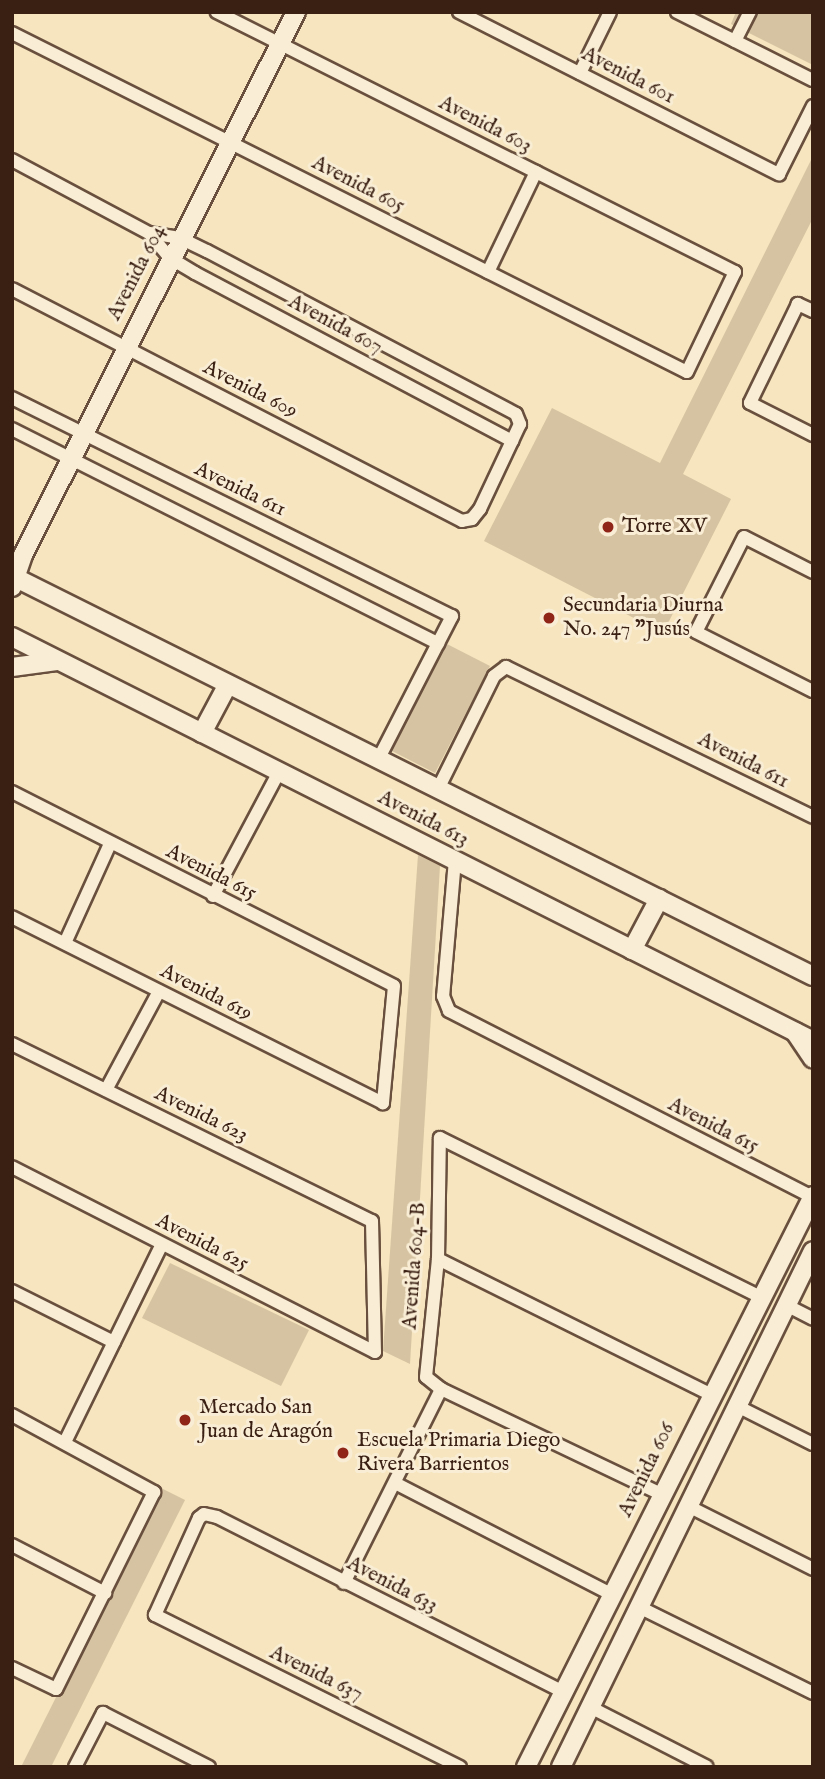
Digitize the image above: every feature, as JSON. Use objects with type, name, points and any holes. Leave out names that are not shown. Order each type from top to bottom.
[{"type":"street","name":"Avenida 603","points":[[217,12],[736,272],[687,372]]},
{"type":"street","name":"Avenida 604","points":[[15,572],[180,238],[296,12]]},
{"type":"street","name":"Avenida 601","points":[[459,12],[779,174],[813,106]]},
{"type":"street","points":[[580,73],[610,12]]},
{"type":"street","points":[[677,12],[813,80]]},
{"type":"street","points":[[735,41],[750,12]]},
{"type":"street","name":"Avenida 605","points":[[12,33],[687,372]]},
{"type":"street","name":"Avenida 607","points":[[12,160],[149,233],[180,238],[521,418],[512,441],[170,258],[149,233]]},
{"type":"street","points":[[488,272],[536,172]]},
{"type":"street","name":"Avenida 609","points":[[12,289],[462,521],[472,519],[512,441]]},
{"type":"street","points":[[813,311],[798,304],[750,403],[813,435]]},
{"type":"street","name":"Avenida 611","points":[[12,398],[452,616],[438,643]]},
{"type":"street","points":[[12,429],[438,643],[379,758]]},
{"type":"street","points":[[813,572],[744,537],[695,632],[813,691]]},
{"type":"street","name":"Avenida 613","points":[[15,572],[228,684],[813,976]]},
{"type":"street","name":"Avenida 613","points":[[12,637],[813,1041]]},
{"type":"street","points":[[12,667],[60,661]]},
{"type":"street","name":"Avenida 611","points":[[438,789],[494,676],[506,667],[813,817]]},
{"type":"street","points":[[202,733],[228,684]]},
{"type":"street","points":[[214,896],[279,772]]},
{"type":"street","name":"Avenida 615","points":[[12,792],[394,986],[383,1103]]},
{"type":"street","points":[[65,943],[110,844]]},
{"type":"street","name":"Avenida 615","points":[[455,860],[443,996],[449,1011],[813,1196]]},
{"type":"street","points":[[632,950],[659,899]]},
{"type":"street","name":"Avenida 619","points":[[12,917],[383,1103]]},
{"type":"street","points":[[106,1090],[159,990]]},
{"type":"street","points":[[795,1032],[813,1059]]},
{"type":"street","name":"Avenida 623","points":[[12,1044],[372,1221]]},
{"type":"street","name":"Avenida 604-B","points":[[441,1390],[426,1377],[438,1259],[440,1139],[763,1298]]},
{"type":"street","name":"Avenida 625","points":[[12,1167],[375,1352]]},
{"type":"street","name":"Avenida 606","points":[[526,1767],[710,1394],[763,1298],[813,1196]]},
{"type":"street","name":"Avenida 604-B","points":[[372,1221],[375,1352]]},
{"type":"street","points":[[65,1442],[162,1244]]},
{"type":"street","points":[[561,1767],[813,1251]]},
{"type":"street","points":[[438,1259],[710,1394]]},
{"type":"street","points":[[12,1291],[114,1342]]},
{"type":"street","points":[[786,1305],[813,1319]]},
{"type":"street","points":[[344,1583],[441,1390],[661,1494]]},
{"type":"street","points":[[737,1406],[813,1444]]},
{"type":"street","points":[[12,1415],[154,1492],[56,1689],[12,1668]]},
{"type":"street","points":[[395,1483],[611,1594]]},
{"type":"street","points":[[688,1506],[813,1569]]},
{"type":"street","name":"Avenida 633","points":[[155,1615],[157,1602],[204,1514],[563,1692]]},
{"type":"street","points":[[12,1545],[105,1593]]},
{"type":"street","points":[[633,1551],[660,1564]]},
{"type":"street","points":[[639,1607],[813,1693]]},
{"type":"street","name":"Avenida 637","points":[[155,1615],[460,1767]]},
{"type":"street","points":[[590,1707],[707,1767]]},
{"type":"street","points":[[75,1767],[103,1713],[209,1767]]},
{"type":"shaded area","points":[[736,12],[813,12],[813,65],[731,24]]},
{"type":"shaded area","points":[[813,156],[813,218],[683,474],[731,499],[663,633],[484,541],[552,408],[660,463]]},
{"type":"shaded area","points":[[445,643],[490,666],[435,773],[390,750]]},
{"type":"shaded area","points":[[418,855],[440,866],[410,1364],[383,1351]]},
{"type":"shaded area","points":[[170,1263],[309,1330],[281,1386],[142,1318]]},
{"type":"shaded area","points":[[161,1488],[185,1500],[51,1767],[21,1767]]},
{"type":"place","name":"Torre XV","points":[[608,527]]},
{"type":"place","name":"Secundaria Diurna No. 247 \"Jusús","points":[[549,618]]},
{"type":"place","name":"Mercado San Juan de Aragón","points":[[185,1420]]},
{"type":"place","name":"Escuela Primaria Diego Rivera Barrientos","points":[[343,1453]]}]
